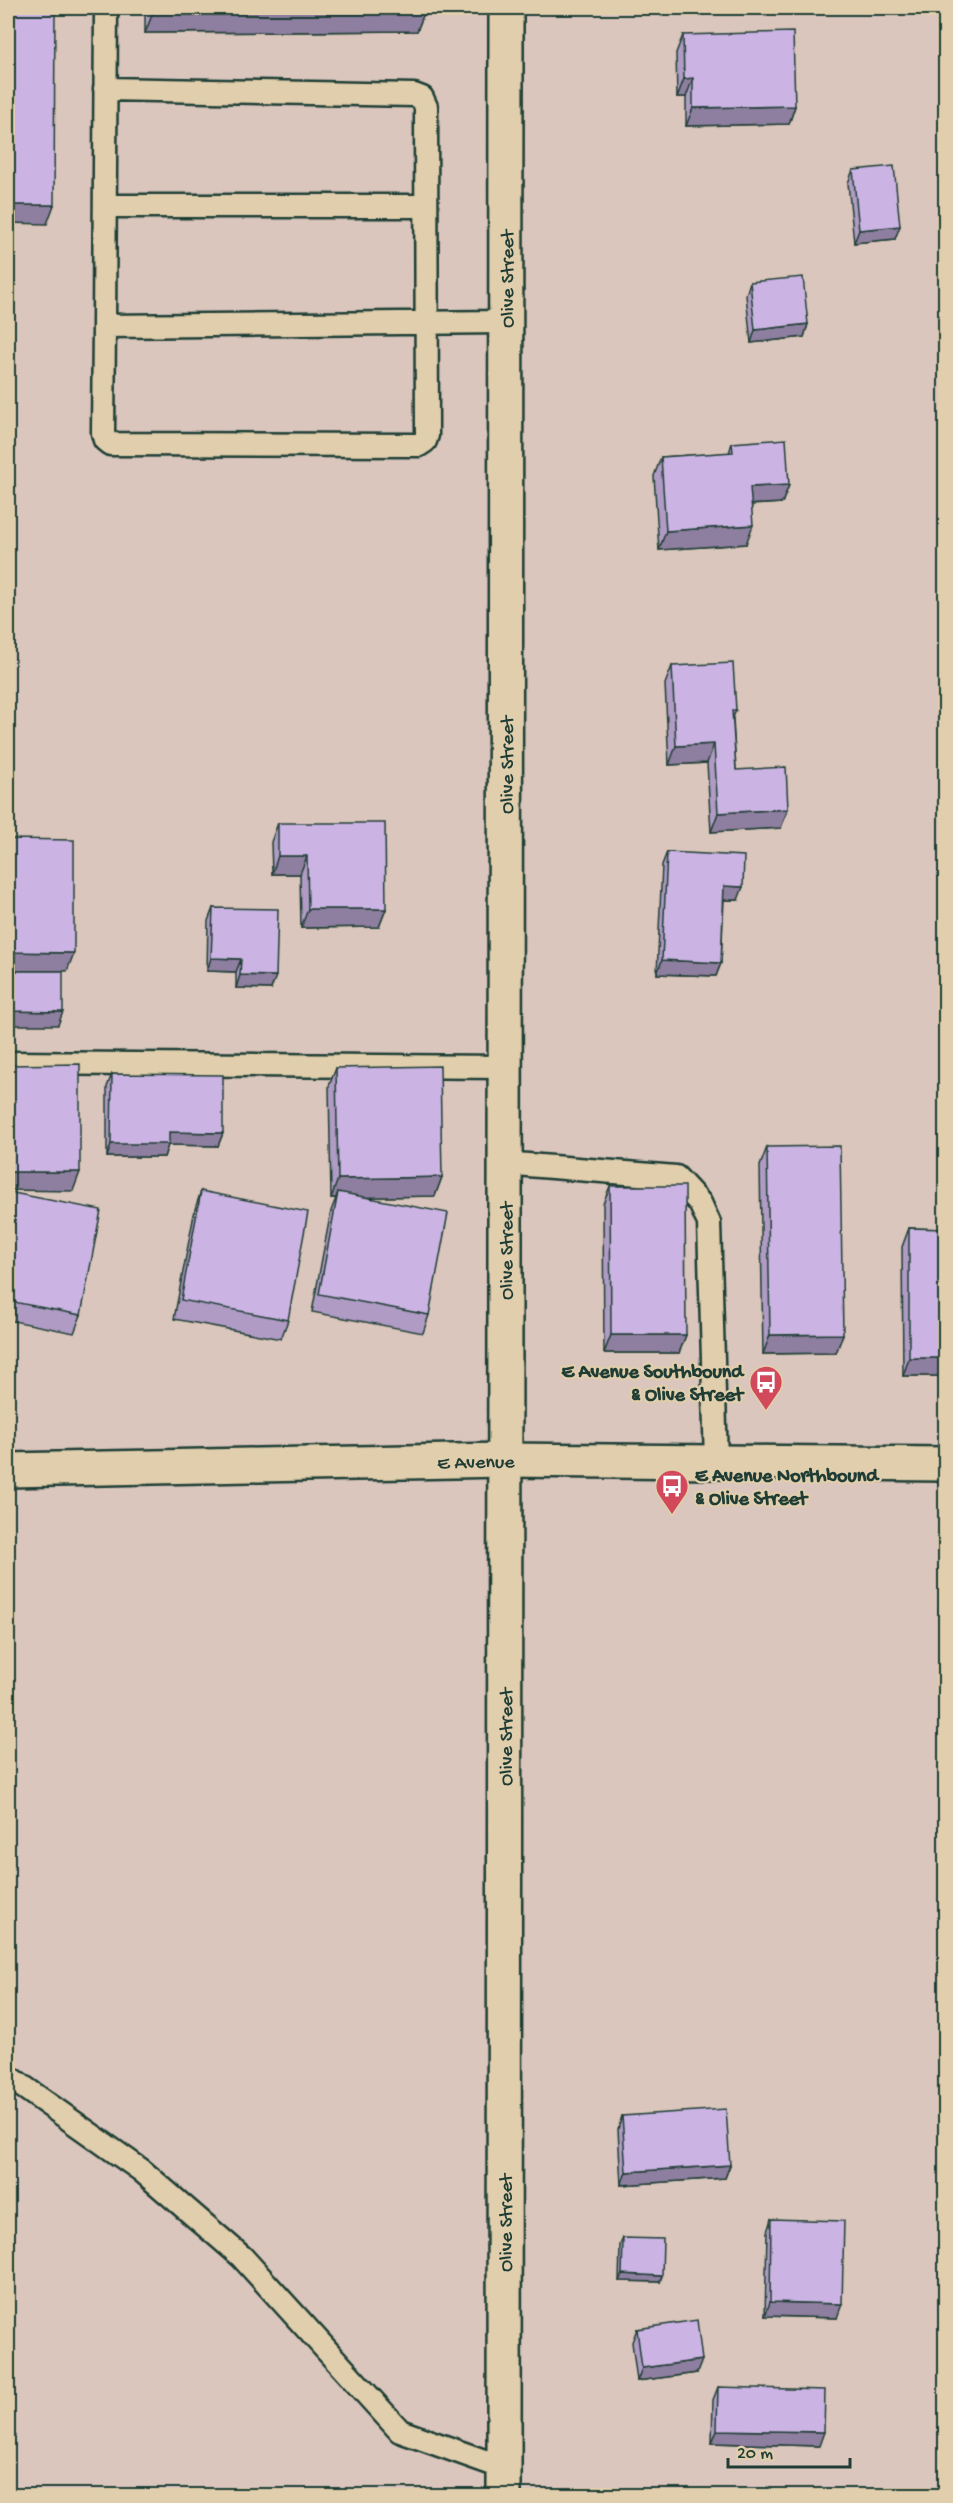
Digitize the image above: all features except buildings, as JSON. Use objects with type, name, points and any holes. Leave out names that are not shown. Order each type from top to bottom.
[{"type":"street","name":"Olive Street","points":[[504,2482],[503,1163],[506,8]]},
{"type":"street","name":"E Avenue","points":[[8,1470],[503,1460],[945,1464]]},
{"type":"lane","points":[[105,88],[414,95],[422,98],[426,108],[427,435],[425,441],[419,445],[110,444],[105,440],[103,433],[105,88],[106,8]]},
{"type":"lane","points":[[105,206],[426,206]]},
{"type":"lane","points":[[104,326],[505,322]]},
{"type":"lane","points":[[8,1063],[504,1067]]},
{"type":"lane","points":[[503,1163],[676,1177],[700,1203],[709,1223],[716,1462]]},
{"type":"lane","points":[[8,2076],[141,2169],[242,2257],[400,2431],[504,2482]]},
{"type":"place","name":"E Avenue Southbound & Olive Street","points":[[766,1411]]},
{"type":"place","name":"E Avenue Northbound & Olive Street","points":[[672,1515]]}]
